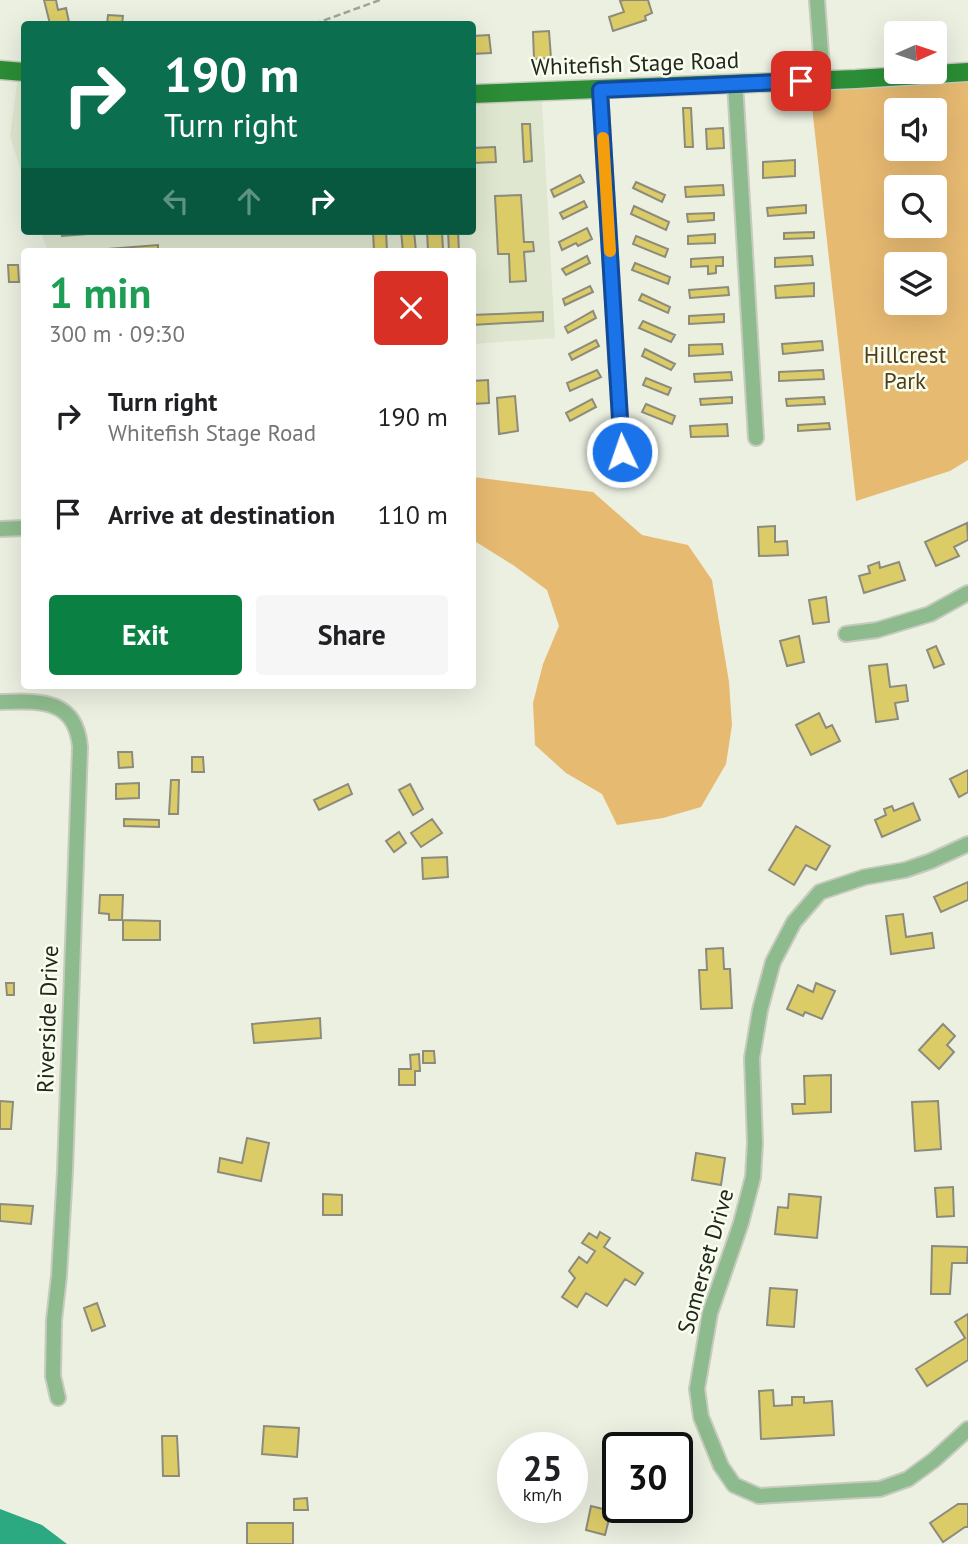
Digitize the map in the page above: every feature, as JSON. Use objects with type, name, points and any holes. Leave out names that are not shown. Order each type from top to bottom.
[{"type":"main road","points":[[0,70],[21,72]]},
{"type":"main road","name":"Whitefish Stage Road","points":[[476,94],[823,81],[968,72]]},
{"type":"street","points":[[817,0],[823,81]]},
{"type":"street","points":[[736,83],[756,438]]},
{"type":"street","points":[[600,90],[622,452]]},
{"type":"street","points":[[0,529],[21,528]]},
{"type":"street","points":[[846,634],[877,630],[930,614],[968,593]]},
{"type":"street","name":"Riverside Drive","points":[[0,702],[44,702],[56,706],[67,713],[79,734],[65,1171],[54,1320],[53,1376],[58,1398]]},
{"type":"street","name":"Somerset Drive","points":[[968,844],[905,870],[865,877],[820,892],[794,922],[773,962],[751,1058],[755,1143],[752,1177],[741,1223],[710,1313],[697,1388],[701,1417],[720,1466],[734,1485],[759,1496],[880,1489],[908,1479],[968,1429]]},
{"type":"path","points":[[322,21],[380,0]]},
{"type":"shaded area","points":[[18,76],[21,76],[21,171],[10,136]]},
{"type":"shaded area","points":[[542,102],[555,338],[476,344],[476,248],[47,248],[42,235],[476,235],[476,103]]},
{"type":"shaded area","points":[[0,1509],[42,1525],[67,1544],[0,1544]]},
{"type":"green space","name":"Hillcrest Park","points":[[968,80],[968,460],[950,471],[856,501],[810,89],[947,84],[947,81]]},
{"type":"green space","points":[[476,477],[593,492],[642,535],[688,545],[712,580],[729,682],[732,725],[726,764],[701,807],[663,818],[617,825],[602,794],[566,773],[535,745],[533,703],[543,664],[559,626],[547,590],[476,542]]},
{"type":"building","points":[[44,0],[56,0],[58,10],[66,8],[69,21],[49,21]]},
{"type":"building","points":[[648,0],[652,13],[645,16],[646,20],[613,31],[609,17],[624,12],[620,1]]},
{"type":"building","points":[[108,15],[123,16],[122,21],[107,21]]},
{"type":"building","points":[[549,31],[551,58],[534,59],[533,32]]},
{"type":"building","points":[[489,35],[491,53],[476,54],[476,36]]},
{"type":"building","points":[[683,108],[691,108],[693,147],[685,147]]},
{"type":"building","points":[[522,124],[530,124],[532,161],[524,162]]},
{"type":"building","points":[[723,128],[724,148],[707,149],[706,129]]},
{"type":"building","points":[[495,147],[496,162],[476,163],[476,148]]},
{"type":"building","points":[[795,160],[795,176],[763,178],[763,162]]},
{"type":"building","points":[[580,175],[584,182],[554,197],[551,190]]},
{"type":"building","points":[[636,182],[665,195],[662,202],[633,188]]},
{"type":"building","points":[[723,185],[724,195],[686,197],[685,187]]},
{"type":"building","points":[[521,195],[524,242],[533,242],[534,251],[524,252],[526,281],[510,282],[509,254],[498,254],[495,196]]},
{"type":"building","points":[[584,201],[587,207],[563,219],[560,213]]},
{"type":"building","points":[[806,205],[806,213],[768,216],[767,208]]},
{"type":"building","points":[[634,206],[669,222],[666,230],[631,214]]},
{"type":"building","points":[[714,213],[714,220],[688,222],[687,214]]},
{"type":"building","points":[[587,228],[592,239],[562,250],[559,242]]},
{"type":"building","points":[[814,232],[814,238],[784,239],[784,233]]},
{"type":"building","points":[[715,234],[715,243],[688,244],[688,236]]},
{"type":"building","points":[[373,235],[386,235],[387,248],[374,248]]},
{"type":"building","points":[[401,235],[414,235],[416,248],[403,248]]},
{"type":"building","points":[[427,235],[442,235],[443,248],[428,248]]},
{"type":"building","points":[[448,235],[458,235],[459,248],[449,248]]},
{"type":"building","points":[[636,236],[668,249],[665,257],[633,244]]},
{"type":"building","points":[[158,245],[158,248],[120,248]]},
{"type":"building","points":[[587,256],[590,263],[566,275],[562,269]]},
{"type":"building","points":[[812,256],[813,265],[775,267],[775,258]]},
{"type":"building","points":[[723,257],[723,266],[716,266],[716,273],[708,274],[708,266],[691,267],[691,259]]},
{"type":"building","points":[[635,263],[670,277],[668,284],[632,270]]},
{"type":"building","points":[[8,265],[18,265],[19,282],[9,282]]},
{"type":"building","points":[[814,283],[814,296],[776,298],[775,286]]},
{"type":"building","points":[[590,286],[593,292],[565,305],[563,299]]},
{"type":"building","points":[[728,287],[729,295],[690,298],[689,290]]},
{"type":"building","points":[[642,294],[670,307],[668,313],[639,300]]},
{"type":"building","points":[[593,311],[596,318],[568,333],[565,327]]},
{"type":"building","points":[[543,312],[543,321],[476,325],[476,315]]},
{"type":"building","points":[[724,314],[724,322],[689,324],[689,316]]},
{"type":"building","points":[[643,321],[675,335],[671,342],[639,328]]},
{"type":"building","points":[[596,340],[599,346],[572,360],[569,354]]},
{"type":"building","points":[[822,341],[823,350],[783,354],[782,344]]},
{"type":"building","points":[[722,344],[723,354],[689,356],[689,345]]},
{"type":"building","points":[[645,349],[675,364],[671,370],[642,356]]},
{"type":"building","points":[[597,370],[601,377],[570,391],[567,383]]},
{"type":"building","points":[[823,370],[824,379],[779,381],[779,372]]},
{"type":"building","points":[[731,372],[732,380],[695,382],[694,374]]},
{"type":"building","points":[[646,378],[671,388],[668,395],[643,385]]},
{"type":"building","points":[[488,380],[489,403],[476,404],[476,381]]},
{"type":"building","points":[[515,396],[518,431],[499,434],[497,398]]},
{"type":"building","points":[[732,397],[732,403],[701,405],[700,399]]},
{"type":"building","points":[[824,397],[825,404],[787,406],[786,399]]},
{"type":"building","points":[[592,399],[596,407],[570,421],[566,413]]},
{"type":"building","points":[[646,404],[675,416],[672,424],[642,412]]},
{"type":"building","points":[[829,423],[830,429],[798,431],[798,425]]},
{"type":"building","points":[[727,424],[728,436],[691,437],[690,426]]},
{"type":"building","points":[[967,523],[968,540],[954,547],[959,556],[936,566],[925,542]]},
{"type":"building","points":[[775,526],[775,542],[787,541],[788,555],[759,556],[758,527]]},
{"type":"building","points":[[879,562],[880,568],[899,562],[905,580],[864,593],[859,576],[870,573],[868,566]]},
{"type":"building","points":[[826,597],[829,622],[813,624],[809,600]]},
{"type":"building","points":[[799,636],[804,662],[787,666],[780,641]]},
{"type":"building","points":[[936,646],[944,664],[934,668],[927,650]]},
{"type":"building","points":[[887,664],[890,687],[906,685],[908,701],[895,703],[898,719],[876,722],[869,666]]},
{"type":"building","points":[[819,713],[826,728],[832,725],[840,741],[811,755],[796,725]]},
{"type":"building","points":[[118,752],[132,752],[133,767],[119,768]]},
{"type":"building","points":[[192,757],[203,757],[204,772],[192,772]]},
{"type":"building","points":[[968,770],[968,792],[959,797],[950,779]]},
{"type":"building","points":[[171,780],[179,780],[178,814],[169,814]]},
{"type":"building","points":[[139,783],[139,798],[116,799],[116,784]]},
{"type":"building","points":[[348,784],[352,794],[319,810],[314,800]]},
{"type":"building","points":[[410,784],[423,809],[413,815],[399,790]]},
{"type":"building","points":[[913,803],[920,820],[882,837],[875,820],[886,815],[884,809],[892,806],[894,811]]},
{"type":"building","points":[[124,819],[159,820],[159,827],[124,826]]},
{"type":"building","points":[[432,819],[442,833],[421,847],[411,833]]},
{"type":"building","points":[[796,826],[830,846],[816,870],[806,865],[794,885],[769,870]]},
{"type":"building","points":[[399,832],[406,843],[394,852],[386,841]]},
{"type":"building","points":[[447,857],[448,877],[423,879],[422,858]]},
{"type":"building","points":[[968,882],[968,900],[941,912],[934,897]]},
{"type":"building","points":[[100,895],[123,895],[122,920],[109,920],[109,914],[99,913]]},
{"type":"building","points":[[903,914],[906,937],[932,933],[934,948],[891,954],[886,916]]},
{"type":"building","points":[[123,920],[160,921],[160,940],[123,940]]},
{"type":"building","points":[[723,948],[724,969],[730,969],[732,1008],[701,1009],[699,970],[707,970],[706,949]]},
{"type":"building","points":[[6,983],[14,983],[14,995],[7,995]]},
{"type":"building","points":[[816,983],[835,991],[822,1019],[805,1012],[803,1016],[787,1009],[798,985],[813,992]]},
{"type":"building","points":[[320,1018],[321,1038],[254,1043],[252,1024]]},
{"type":"building","points":[[943,1024],[955,1036],[947,1045],[954,1052],[939,1069],[919,1050]]},
{"type":"building","points":[[423,1051],[434,1051],[435,1063],[423,1063]]},
{"type":"building","points":[[419,1054],[420,1071],[415,1071],[415,1085],[399,1085],[399,1069],[411,1069],[410,1055]]},
{"type":"building","points":[[831,1075],[831,1112],[793,1114],[792,1104],[805,1104],[804,1076]]},
{"type":"building","points":[[0,1101],[13,1102],[11,1129],[0,1129]]},
{"type":"building","points":[[938,1101],[941,1149],[915,1151],[912,1102]]},
{"type":"building","points":[[247,1138],[269,1143],[261,1181],[218,1172],[220,1158],[242,1163]]},
{"type":"building","points":[[696,1153],[725,1158],[721,1185],[692,1180]]},
{"type":"building","points":[[953,1187],[954,1216],[937,1217],[935,1188]]},
{"type":"building","points":[[323,1194],[342,1195],[342,1215],[323,1215]]},
{"type":"building","points":[[789,1194],[821,1197],[817,1238],[775,1234],[778,1207],[788,1208]]},
{"type":"building","points":[[0,1204],[33,1206],[31,1224],[0,1221]]},
{"type":"building","points":[[600,1232],[610,1238],[604,1247],[643,1273],[635,1285],[625,1279],[607,1306],[586,1293],[577,1307],[562,1297],[575,1278],[569,1271],[579,1257],[587,1263],[595,1251],[582,1243],[589,1233],[597,1238]]},
{"type":"building","points":[[932,1246],[968,1247],[967,1263],[952,1263],[950,1294],[931,1294]]},
{"type":"building","points":[[770,1288],[797,1290],[794,1327],[767,1325]]},
{"type":"building","points":[[97,1303],[105,1326],[92,1331],[84,1308]]},
{"type":"building","points":[[968,1314],[968,1360],[927,1386],[916,1369],[965,1338],[955,1322]]},
{"type":"building","points":[[773,1390],[774,1406],[792,1405],[792,1397],[804,1397],[804,1403],[832,1401],[834,1435],[761,1439],[759,1391]]},
{"type":"building","points":[[264,1426],[299,1428],[297,1457],[262,1454]]},
{"type":"building","points":[[162,1436],[177,1436],[179,1476],[163,1476]]},
{"type":"building","points":[[307,1498],[308,1510],[294,1510],[294,1499]]},
{"type":"building","points":[[958,1504],[968,1504],[968,1527],[943,1542],[930,1523]]},
{"type":"building","points":[[591,1506],[602,1509],[602,1523],[608,1523],[605,1535],[586,1530]]},
{"type":"building","points":[[247,1523],[293,1523],[293,1544],[247,1544]]},
{"type":"slow traffic","points":[[603,138],[610,251]]},
{"type":"route","points":[[622,452],[600,90],[801,81]]}]
